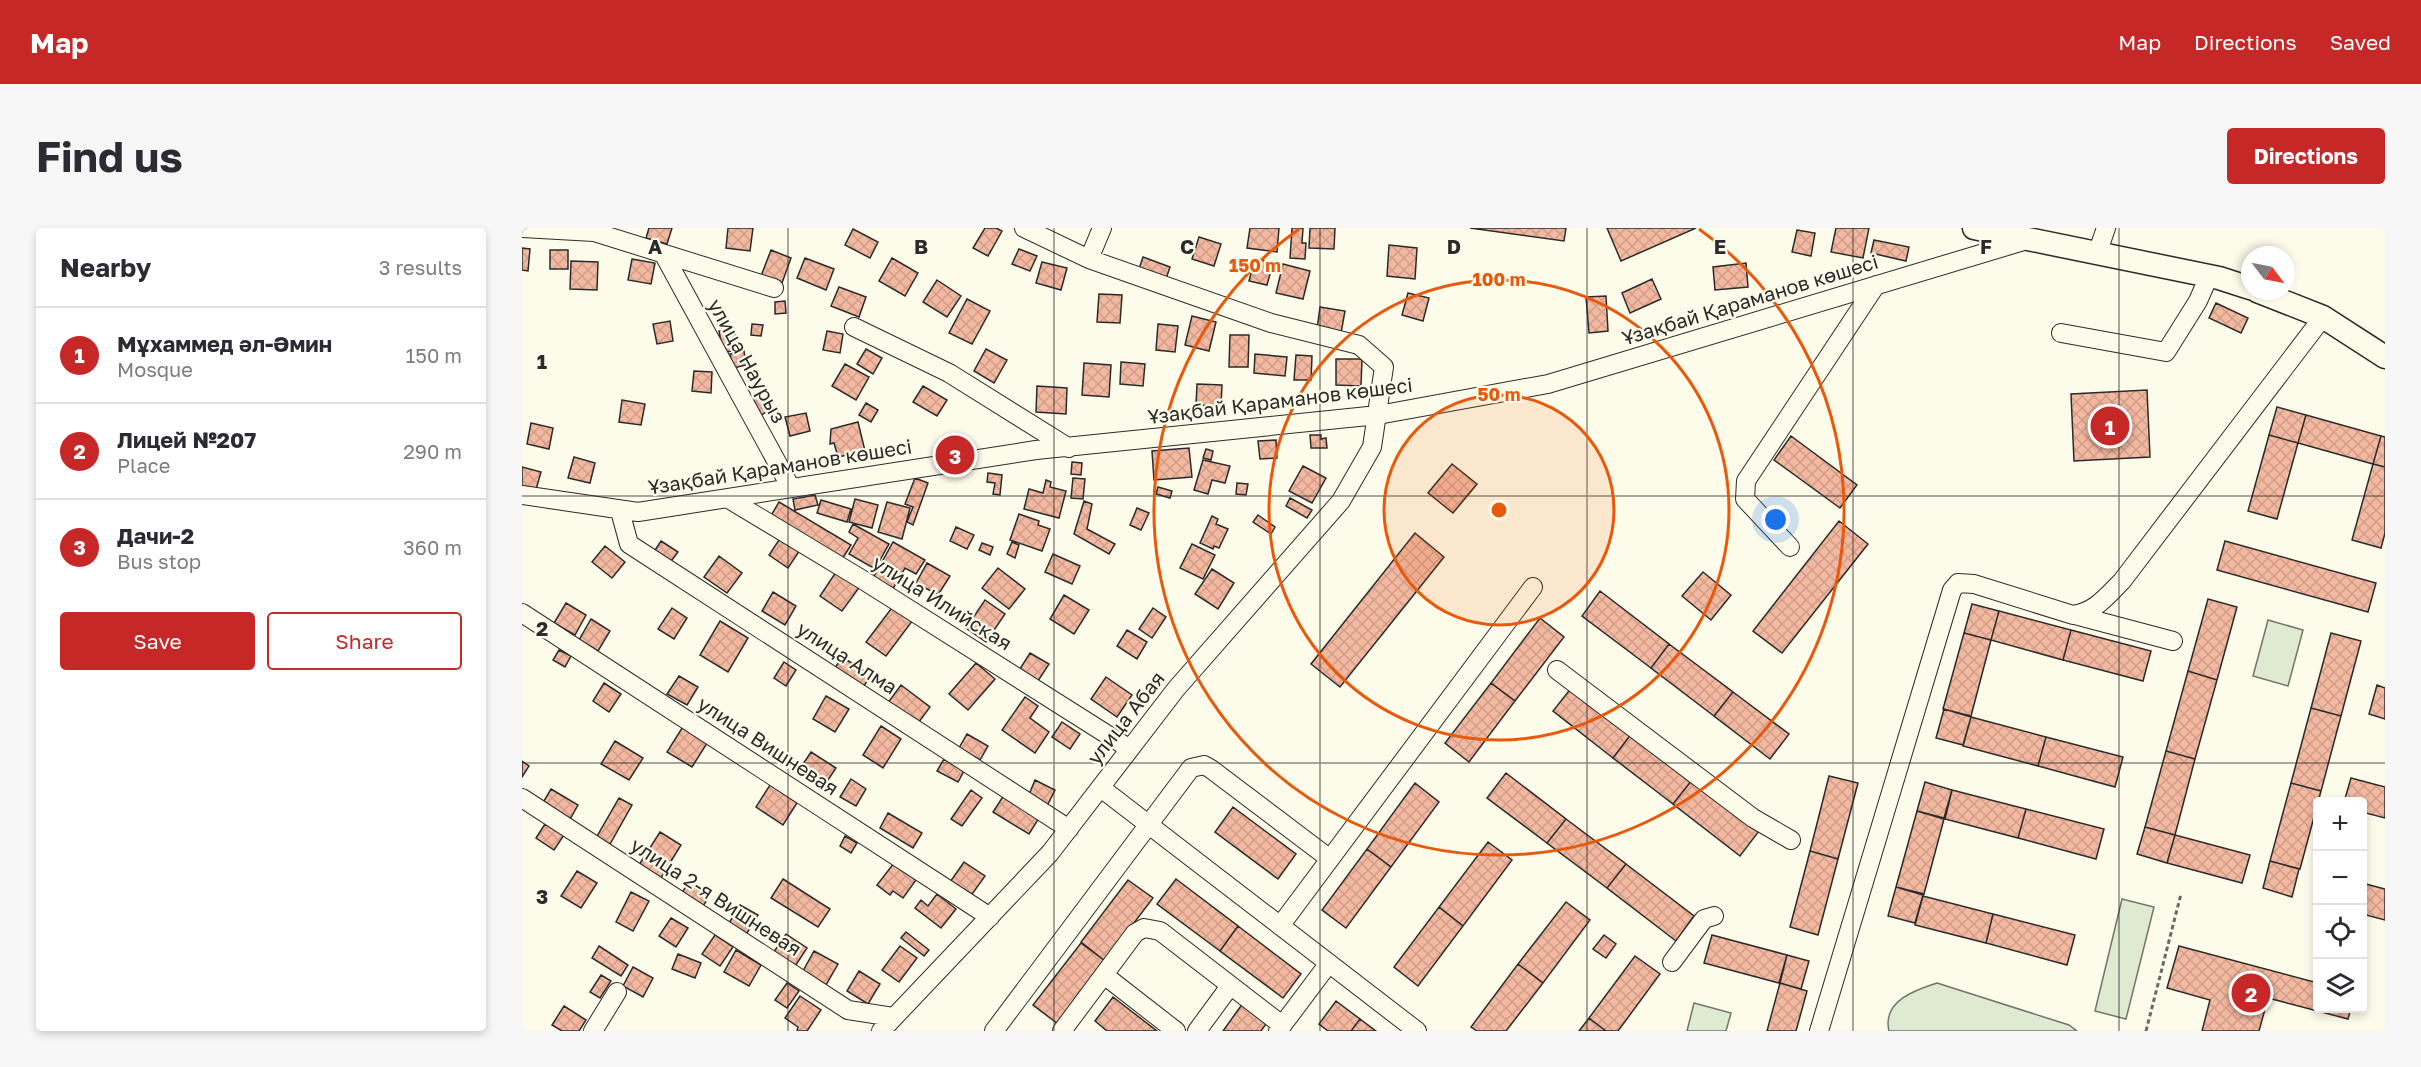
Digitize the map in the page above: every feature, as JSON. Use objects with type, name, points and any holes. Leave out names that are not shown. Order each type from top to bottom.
[{"type":"main road","points":[[1974,228],[2209,276],[2241,285]]},
{"type":"main road","points":[[2280,300],[2323,317],[2385,357]]},
{"type":"street","points":[[522,228],[594,232],[774,288]]},
{"type":"street","points":[[1024,228],[1089,259],[1102,228]]},
{"type":"street","points":[[2097,254],[2106,228]]},
{"type":"street","name":"Ұзақбай Қараманов көшесі","points":[[522,495],[638,512],[1036,450],[1378,415],[1548,384],[2027,239]]},
{"type":"street","name":"улица Наурыз","points":[[664,255],[791,488]]},
{"type":"street","name":"улица Абая","points":[[887,1024],[1050,853],[1176,689],[1341,501],[1372,447],[1384,367],[1359,345],[1271,323],[1089,259]]},
{"type":"street","points":[[2061,333],[2166,352],[2198,301],[2209,276]]},
{"type":"street","points":[[1790,547],[1745,499],[1746,481],[1876,285]]},
{"type":"street","points":[[2073,615],[2084,613],[2098,606],[2122,581],[2280,370],[2323,317]]},
{"type":"street","points":[[854,327],[949,373],[1069,448]]},
{"type":"street","name":"улица Илийская","points":[[727,498],[863,580],[1130,749]]},
{"type":"street","name":"улица Алма","points":[[620,511],[629,544],[1069,829]]},
{"type":"street","points":[[1819,1031],[1952,590],[1958,583],[1974,584],[2073,615],[2173,641]]},
{"type":"street","points":[[1280,926],[1533,587]]},
{"type":"street","name":"улица Вишневая","points":[[522,613],[990,917]]},
{"type":"street","points":[[1557,670],[1744,811],[1791,840]]},
{"type":"street","points":[[1001,1028],[1191,768],[1204,765],[1330,859]]},
{"type":"street","points":[[1101,788],[1417,1031]]},
{"type":"street","name":"улица 2-я Вишневая","points":[[522,798],[848,1010],[887,1024]]},
{"type":"street","points":[[1672,962],[1704,919],[1714,916]]},
{"type":"street","points":[[1062,1031],[1135,933],[1151,928],[1160,931],[1280,1028],[1329,963]]},
{"type":"street","points":[[1104,975],[1176,1031]]},
{"type":"street","points":[[1197,1031],[1230,986]]},
{"type":"street","points":[[593,1031],[617,992]]},
{"type":"path","points":[[2146,1031],[2181,894]]},
{"type":"green space","points":[[2268,620],[2303,630],[2288,686],[2253,676]]},
{"type":"green space","points":[[2122,899],[2154,907],[2126,1019],[2095,1011]]},
{"type":"green space","points":[[1937,983],[2069,1025],[2077,1031],[1889,1031],[1890,1012],[1895,1004],[1910,993]]},
{"type":"green space","points":[[1694,1003],[1731,1013],[1726,1031],[1687,1031]]},
{"type":"building","points":[[649,228],[672,228],[667,244],[646,238]]},
{"type":"building","points":[[728,228],[753,228],[750,251],[726,248]]},
{"type":"building","points":[[985,228],[996,228],[1002,231],[988,256],[973,248]]},
{"type":"building","points":[[1250,228],[1279,228],[1277,252],[1247,248]]},
{"type":"building","points":[[1292,228],[1303,228],[1302,243],[1306,243],[1305,259],[1290,258]]},
{"type":"building","points":[[1310,228],[1335,228],[1334,249],[1309,248]]},
{"type":"building","points":[[1470,228],[1566,228],[1564,241]]},
{"type":"building","points":[[1607,228],[1696,228],[1621,261]]},
{"type":"building","points":[[1836,228],[1869,228],[1863,258],[1831,252]]},
{"type":"building","points":[[853,229],[878,242],[870,258],[845,245]]},
{"type":"building","points":[[1797,230],[1815,233],[1811,256],[1792,252]]},
{"type":"building","points":[[1199,237],[1221,244],[1214,266],[1192,259]]},
{"type":"building","points":[[1874,240],[1909,247],[1906,261],[1871,253]]},
{"type":"building","points":[[1389,245],[1417,248],[1415,279],[1387,276]]},
{"type":"building","points":[[522,248],[530,249],[528,271],[522,270]]},
{"type":"building","points":[[1019,249],[1037,256],[1030,271],[1012,264]]},
{"type":"building","points":[[550,250],[568,250],[568,269],[550,269]]},
{"type":"building","points":[[771,250],[791,258],[782,283],[761,276]]},
{"type":"building","points":[[1143,257],[1170,267],[1165,282],[1138,272]]},
{"type":"building","points":[[805,258],[834,269],[826,290],[797,278]]},
{"type":"building","points":[[892,258],[918,273],[905,296],[879,281]]},
{"type":"building","points":[[1255,258],[1273,263],[1267,285],[1249,281]]},
{"type":"building","points":[[632,259],[655,263],[651,284],[628,280]]},
{"type":"building","points":[[571,261],[598,262],[597,290],[570,289]]},
{"type":"building","points":[[1042,262],[1067,268],[1061,290],[1036,283]]},
{"type":"building","points":[[1746,263],[1748,287],[1715,290],[1713,267]]},
{"type":"building","points":[[1283,264],[1310,271],[1303,299],[1276,293]]},
{"type":"building","points":[[1652,279],[1661,299],[1630,313],[1622,293]]},
{"type":"building","points":[[937,280],[961,296],[947,317],[923,302]]},
{"type":"building","points":[[839,287],[866,297],[859,317],[831,306]]},
{"type":"building","points":[[1408,293],[1429,298],[1423,321],[1402,315]]},
{"type":"building","points":[[1099,294],[1122,295],[1120,323],[1097,322]]},
{"type":"building","points":[[1606,296],[1608,331],[1589,333],[1586,297]]},
{"type":"building","points":[[967,299],[990,311],[972,344],[949,333]]},
{"type":"building","points":[[785,301],[786,313],[775,314],[775,302]]},
{"type":"building","points":[[2216,303],[2248,318],[2241,333],[2209,318]]},
{"type":"building","points":[[1320,307],[1345,311],[1341,333],[1317,329]]},
{"type":"building","points":[[1192,316],[1216,322],[1209,351],[1185,345]]},
{"type":"building","points":[[670,321],[673,341],[657,344],[653,324]]},
{"type":"building","points":[[752,324],[763,325],[761,336],[751,335]]},
{"type":"building","points":[[1158,324],[1178,326],[1175,352],[1156,350]]},
{"type":"building","points":[[734,328],[739,349],[723,353],[719,331]]},
{"type":"building","points":[[827,331],[843,334],[840,353],[823,350]]},
{"type":"building","points":[[1230,335],[1249,335],[1248,367],[1229,367]]},
{"type":"building","points":[[866,349],[882,358],[873,374],[857,364]]},
{"type":"building","points":[[986,349],[1007,360],[994,383],[974,371]]},
{"type":"building","points":[[744,351],[746,365],[733,368],[730,354]]},
{"type":"building","points":[[1255,354],[1287,357],[1285,376],[1254,373]]},
{"type":"building","points":[[1296,355],[1312,356],[1311,380],[1294,380]]},
{"type":"building","points":[[1336,359],[1362,359],[1361,386],[1336,385]]},
{"type":"building","points":[[1121,362],[1145,364],[1143,386],[1120,384]]},
{"type":"building","points":[[1084,363],[1111,365],[1109,397],[1082,395]]},
{"type":"building","points":[[845,364],[869,377],[856,400],[832,386]]},
{"type":"building","points":[[694,371],[712,372],[711,393],[692,391]]},
{"type":"building","points":[[1197,384],[1222,385],[1221,406],[1196,405]]},
{"type":"building","points":[[923,386],[947,400],[937,416],[913,402]]},
{"type":"building","points":[[1037,386],[1067,388],[1066,414],[1036,412]]},
{"type":"building","points":[[2147,390],[2150,457],[2074,461],[2071,394]]},
{"type":"building","points":[[758,393],[768,411],[758,417],[747,400]]},
{"type":"building","points":[[622,400],[645,404],[641,425],[619,422]]},
{"type":"building","points":[[866,403],[878,410],[871,422],[859,415]]},
{"type":"building","points":[[2277,407],[2306,415],[2298,443],[2269,435]]},
{"type":"building","points":[[806,413],[810,431],[790,436],[785,417]]},
{"type":"building","points":[[2306,415],[2381,436],[2373,464],[2298,443]]},
{"type":"building","points":[[858,422],[865,451],[838,457],[834,443],[830,444],[831,429]]},
{"type":"building","points":[[531,423],[553,428],[549,449],[527,444]]},
{"type":"building","points":[[1310,435],[1321,435],[1321,439],[1326,438],[1327,448],[1311,448]]},
{"type":"building","points":[[2269,435],[2298,443],[2277,519],[2248,511]]},
{"type":"building","points":[[1791,436],[1857,485],[1840,508],[1774,460]]},
{"type":"building","points":[[2381,436],[2385,437],[2385,467],[2373,464]]},
{"type":"building","points":[[1276,440],[1277,458],[1260,459],[1258,441]]},
{"type":"building","points":[[1189,448],[1192,477],[1154,480],[1152,451]]},
{"type":"building","points":[[1206,449],[1213,451],[1211,460],[1203,458]]},
{"type":"building","points":[[574,457],[595,463],[590,483],[568,478]]},
{"type":"building","points":[[1203,460],[1230,466],[1225,483],[1212,480],[1208,494],[1194,490]]},
{"type":"building","points":[[1072,462],[1082,463],[1081,475],[1071,474]]},
{"type":"building","points":[[1452,464],[1477,484],[1453,513],[1428,493]]},
{"type":"building","points":[[2373,464],[2385,467],[2385,533],[2381,548],[2352,540]]},
{"type":"building","points":[[1303,466],[1326,478],[1312,503],[1289,491]]},
{"type":"building","points":[[522,467],[541,472],[535,493],[522,489]]},
{"type":"building","points":[[988,473],[1002,475],[1000,495],[993,494],[995,483],[987,482]]},
{"type":"building","points":[[915,478],[928,483],[913,525],[907,522],[913,507],[905,504]]},
{"type":"building","points":[[1073,478],[1085,479],[1083,499],[1071,498]]},
{"type":"building","points":[[1046,480],[1051,482],[1050,487],[1066,491],[1059,518],[1024,509],[1029,489],[1043,493]]},
{"type":"building","points":[[1237,483],[1248,484],[1246,495],[1236,494]]},
{"type":"building","points":[[1158,487],[1172,491],[1170,498],[1156,494]]},
{"type":"building","points":[[815,495],[818,505],[795,510],[793,499]]},
{"type":"building","points":[[1290,498],[1312,510],[1307,518],[1286,506]]},
{"type":"building","points":[[855,499],[878,505],[872,528],[849,522]]},
{"type":"building","points":[[821,500],[851,509],[847,522],[817,513]]},
{"type":"building","points":[[1084,501],[1092,504],[1087,529],[1115,544],[1109,554],[1074,534]]},
{"type":"building","points":[[779,502],[851,545],[841,561],[769,519]]},
{"type":"building","points":[[887,502],[910,508],[902,539],[878,532]]},
{"type":"building","points":[[1137,508],[1149,513],[1141,530],[1130,525]]},
{"type":"building","points":[[1019,514],[1039,521],[1038,525],[1050,529],[1042,551],[1010,540]]},
{"type":"building","points":[[1258,515],[1275,527],[1271,534],[1253,522]]},
{"type":"building","points":[[1212,516],[1218,519],[1216,524],[1228,529],[1219,548],[1214,546],[1213,549],[1200,543]]},
{"type":"building","points":[[1839,521],[1868,544],[1782,653],[1753,631]]},
{"type":"building","points":[[853,524],[889,544],[875,569],[849,554],[858,538],[849,532]]},
{"type":"building","points":[[956,527],[974,535],[967,549],[950,541]]},
{"type":"building","points":[[1415,533],[1444,557],[1340,687],[1311,664]]},
{"type":"building","points":[[781,537],[800,550],[788,568],[769,555]]},
{"type":"building","points":[[661,541],[678,552],[669,564],[653,553]]},
{"type":"building","points":[[2225,541],[2376,583],[2368,612],[2217,570]]},
{"type":"building","points":[[893,542],[925,560],[916,574],[905,568],[891,592],[872,580]]},
{"type":"building","points":[[1012,542],[1019,545],[1015,558],[1007,554]]},
{"type":"building","points":[[982,543],[993,547],[990,555],[979,550]]},
{"type":"building","points":[[1192,544],[1215,555],[1203,579],[1180,568]]},
{"type":"building","points":[[605,546],[625,562],[612,578],[592,562]]},
{"type":"building","points":[[1053,554],[1080,566],[1072,584],[1045,572]]},
{"type":"building","points":[[719,556],[742,573],[727,593],[704,577]]},
{"type":"building","points":[[927,563],[950,576],[938,595],[916,583]]},
{"type":"building","points":[[998,568],[1025,589],[1009,609],[982,588]]},
{"type":"building","points":[[838,569],[861,585],[842,611],[820,596]]},
{"type":"building","points":[[1212,569],[1234,583],[1218,609],[1195,594]]},
{"type":"building","points":[[1703,572],[1731,595],[1711,620],[1682,596]]},
{"type":"building","points":[[1600,591],[1669,644],[1651,668],[1582,616]]},
{"type":"building","points":[[773,592],[796,606],[785,625],[762,611]]},
{"type":"building","points":[[1064,595],[1089,610],[1074,634],[1050,619]]},
{"type":"building","points":[[2208,599],[2237,607],[2217,680],[2188,671]]},
{"type":"building","points":[[985,600],[1005,614],[986,642],[966,628]]},
{"type":"building","points":[[566,603],[586,615],[575,635],[554,623]]},
{"type":"building","points":[[1972,604],[1999,611],[1991,640],[1964,633]]},
{"type":"building","points":[[894,605],[913,620],[886,656],[866,642]]},
{"type":"building","points":[[672,608],[687,618],[674,639],[658,629]]},
{"type":"building","points":[[1153,608],[1166,617],[1152,638],[1139,629]]},
{"type":"building","points":[[1999,611],[2071,630],[2063,660],[1991,640]]},
{"type":"building","points":[[1540,618],[1564,637],[1515,701],[1491,683]]},
{"type":"building","points":[[591,619],[610,631],[598,651],[579,640]]},
{"type":"building","points":[[720,621],[748,638],[728,672],[700,655]]},
{"type":"building","points":[[1127,630],[1147,642],[1137,659],[1117,646]]},
{"type":"building","points":[[2071,630],[2151,651],[2143,681],[2063,660]]},
{"type":"building","points":[[1964,633],[1991,640],[1971,716],[1943,709]]},
{"type":"building","points":[[2331,633],[2361,641],[2341,716],[2311,708]]},
{"type":"building","points":[[1669,644],[1733,692],[1714,716],[1651,668]]},
{"type":"building","points":[[559,650],[571,656],[565,667],[553,660]]},
{"type":"building","points":[[1030,653],[1049,664],[1036,684],[1018,672]]},
{"type":"building","points":[[842,657],[871,675],[862,689],[833,671]]},
{"type":"building","points":[[784,662],[796,670],[786,686],[774,678]]},
{"type":"building","points":[[976,663],[995,679],[968,710],[949,694]]},
{"type":"building","points":[[2188,671],[2217,680],[2195,759],[2166,751]]},
{"type":"building","points":[[679,676],[698,687],[687,705],[667,694]]},
{"type":"building","points":[[1106,677],[1132,695],[1117,717],[1091,699]]},
{"type":"building","points":[[604,683],[621,694],[609,712],[593,701]]},
{"type":"building","points":[[1491,683],[1515,701],[1469,762],[1445,743]]},
{"type":"building","points":[[901,685],[930,707],[916,726],[887,704]]},
{"type":"building","points":[[2377,685],[2385,688],[2385,719],[2369,714]]},
{"type":"building","points":[[1572,687],[1632,733],[1613,758],[1553,711]]},
{"type":"building","points":[[1733,692],[1789,734],[1770,759],[1714,716]]},
{"type":"building","points":[[826,696],[849,709],[835,732],[813,719]]},
{"type":"building","points":[[1025,697],[1038,706],[1030,718],[1049,732],[1035,753],[1002,730]]},
{"type":"building","points":[[2311,708],[2341,716],[2321,791],[2291,783]]},
{"type":"building","points":[[1944,709],[1971,717],[1963,745],[1936,738]]},
{"type":"building","points":[[1971,717],[2046,737],[2038,766],[1963,746]]},
{"type":"building","points":[[1062,722],[1080,734],[1070,749],[1052,737]]},
{"type":"building","points":[[684,725],[709,740],[692,767],[667,752]]},
{"type":"building","points":[[881,726],[901,739],[883,768],[863,755]]},
{"type":"building","points":[[1632,733],[1692,780],[1673,804],[1613,758]]},
{"type":"building","points":[[967,734],[988,746],[980,760],[959,748]]},
{"type":"building","points":[[2046,737],[2123,757],[2115,787],[2038,766]]},
{"type":"building","points":[[615,741],[643,758],[629,780],[601,764]]},
{"type":"building","points":[[2166,751],[2195,759],[2175,835],[2145,827]]},
{"type":"building","points":[[811,752],[836,768],[824,786],[799,770]]},
{"type":"building","points":[[944,759],[964,771],[958,782],[937,771]]},
{"type":"building","points":[[522,761],[529,766],[522,777]]},
{"type":"building","points":[[1506,773],[1566,819],[1547,843],[1487,798]]},
{"type":"building","points":[[1829,776],[1858,783],[1838,859],[1810,851]]},
{"type":"building","points":[[2351,778],[2385,787],[2385,818],[2367,813],[2367,797],[2345,797]]},
{"type":"building","points":[[851,779],[866,789],[856,806],[840,797]]},
{"type":"building","points":[[1035,780],[1055,790],[1047,806],[1028,797]]},
{"type":"building","points":[[1692,780],[1759,831],[1740,856],[1673,804]]},
{"type":"building","points":[[1925,782],[1952,790],[1944,818],[1917,811]]},
{"type":"building","points":[[1415,783],[1439,802],[1391,867],[1367,849]]},
{"type":"building","points":[[2291,783],[2321,791],[2319,797],[2313,797],[2313,821],[2300,869],[2270,861]]},
{"type":"building","points":[[770,785],[797,803],[783,825],[756,807]]},
{"type":"building","points":[[551,789],[578,805],[569,821],[541,806]]},
{"type":"building","points":[[971,790],[982,798],[962,826],[951,819]]},
{"type":"building","points":[[1952,790],[2026,809],[2018,838],[1945,819]]},
{"type":"building","points":[[1004,795],[1039,818],[1029,834],[993,812]]},
{"type":"building","points":[[619,798],[632,805],[609,846],[596,838]]},
{"type":"building","points":[[1233,807],[1296,854],[1278,879],[1215,832]]},
{"type":"building","points":[[2026,809],[2104,829],[2096,859],[2018,838]]},
{"type":"building","points":[[1917,811],[1944,819],[1924,894],[1896,887]]},
{"type":"building","points":[[888,813],[922,833],[913,848],[880,828]]},
{"type":"building","points":[[1566,819],[1626,864],[1607,888],[1547,843]]},
{"type":"building","points":[[545,824],[564,835],[554,850],[536,838]]},
{"type":"building","points":[[2145,827],[2175,835],[2167,863],[2137,854]]},
{"type":"building","points":[[660,832],[681,845],[659,881],[637,868]]},
{"type":"building","points":[[2175,835],[2250,855],[2242,883],[2167,863]]},
{"type":"building","points":[[845,836],[857,843],[851,853],[840,846]]},
{"type":"building","points":[[1488,842],[1512,860],[1463,926],[1439,907]]},
{"type":"building","points":[[1367,849],[1391,867],[1346,928],[1322,910]]},
{"type":"building","points":[[1810,851],[1838,859],[1818,935],[1790,927]]},
{"type":"building","points":[[2270,861],[2299,869],[2292,897],[2263,888]]},
{"type":"building","points":[[964,862],[985,876],[970,897],[950,882]]},
{"type":"building","points":[[894,863],[916,880],[903,898],[893,891],[890,895],[877,885]]},
{"type":"building","points":[[1626,864],[1694,916],[1676,941],[1607,888]]},
{"type":"building","points":[[577,871],[597,883],[581,908],[561,896]]},
{"type":"building","points":[[783,879],[830,909],[818,927],[771,898]]},
{"type":"building","points":[[1176,879],[1238,926],[1220,951],[1157,904]]},
{"type":"building","points":[[1128,880],[1153,898],[1105,961],[1081,942]]},
{"type":"building","points":[[688,883],[709,897],[701,909],[680,896]]},
{"type":"building","points":[[2367,884],[2385,889],[2385,920],[2367,915]]},
{"type":"building","points":[[1896,887],[1923,895],[1915,923],[1888,916]]},
{"type":"building","points":[[631,892],[649,901],[633,931],[616,922]]},
{"type":"building","points":[[937,894],[956,909],[941,928],[915,908],[921,900],[928,906]]},
{"type":"building","points":[[1923,896],[1993,914],[1986,943],[1915,925]]},
{"type":"building","points":[[1566,902],[1590,920],[1543,983],[1518,964]]},
{"type":"building","points":[[740,905],[758,915],[744,938],[726,928]]},
{"type":"building","points":[[1439,907],[1463,926],[1418,986],[1394,967]]},
{"type":"building","points":[[1993,914],[2075,935],[2067,965],[1986,943]]},
{"type":"building","points":[[671,918],[688,928],[676,947],[659,936]]},
{"type":"building","points":[[1238,926],[1301,974],[1283,998],[1220,951]]},
{"type":"building","points":[[906,932],[929,950],[924,956],[901,938]]},
{"type":"building","points":[[786,934],[807,948],[792,971],[771,956]]},
{"type":"building","points":[[715,935],[733,947],[720,966],[702,954]]},
{"type":"building","points":[[1604,935],[1616,944],[1606,958],[1593,949]]},
{"type":"building","points":[[1712,935],[1787,955],[1779,983],[1704,963]]},
{"type":"building","points":[[1081,943],[1105,961],[1058,1024],[1033,1005]]},
{"type":"building","points":[[599,946],[628,965],[621,976],[592,958]]},
{"type":"building","points":[[900,946],[917,958],[899,982],[882,970]]},
{"type":"building","points":[[2179,946],[2313,982],[2313,1010],[2268,998],[2259,1031],[2202,1031],[2210,1000],[2167,988]]},
{"type":"building","points":[[736,950],[761,965],[749,986],[724,972]]},
{"type":"building","points":[[814,951],[838,964],[826,985],[803,971]]},
{"type":"building","points":[[678,954],[701,963],[695,978],[672,969]]},
{"type":"building","points":[[1787,955],[1809,961],[1801,989],[1780,983]]},
{"type":"building","points":[[1635,956],[1660,974],[1618,1031],[1606,1031],[1589,1018]]},
{"type":"building","points":[[1518,964],[1543,983],[1506,1031],[1477,1031],[1471,1027]]},
{"type":"building","points":[[633,967],[653,978],[643,997],[623,986]]},
{"type":"building","points":[[859,971],[880,984],[868,1004],[847,991]]},
{"type":"building","points":[[601,975],[611,981],[600,998],[590,992]]},
{"type":"building","points":[[787,983],[799,991],[787,1008],[775,1000]]},
{"type":"building","points":[[1780,983],[1807,991],[1796,1031],[1767,1031]]},
{"type":"building","points":[[800,996],[821,1010],[807,1031],[797,1031],[798,1027],[785,1018]]},
{"type":"building","points":[[1113,997],[1157,1031],[1107,1031],[1095,1021]]},
{"type":"building","points":[[1336,1001],[1360,1019],[1351,1031],[1328,1031],[1319,1024]]},
{"type":"building","points":[[1243,1003],[1268,1021],[1261,1031],[1223,1031]]},
{"type":"building","points":[[564,1006],[586,1020],[579,1031],[562,1031],[552,1025]]},
{"type":"building","points":[[2325,1013],[2350,1013],[2348,1019]]},
{"type":"building","points":[[1589,1018],[1606,1031],[1579,1031]]},
{"type":"building","points":[[1360,1019],[1376,1031],[1351,1031]]},
{"type":"place","name":"Мұхаммед әл-Әмин","points":[[2110,426]]},
{"type":"place","name":"Дачи-2","points":[[955,455]]},
{"type":"place","name":"Лицей №207","points":[[2251,993]]}]
